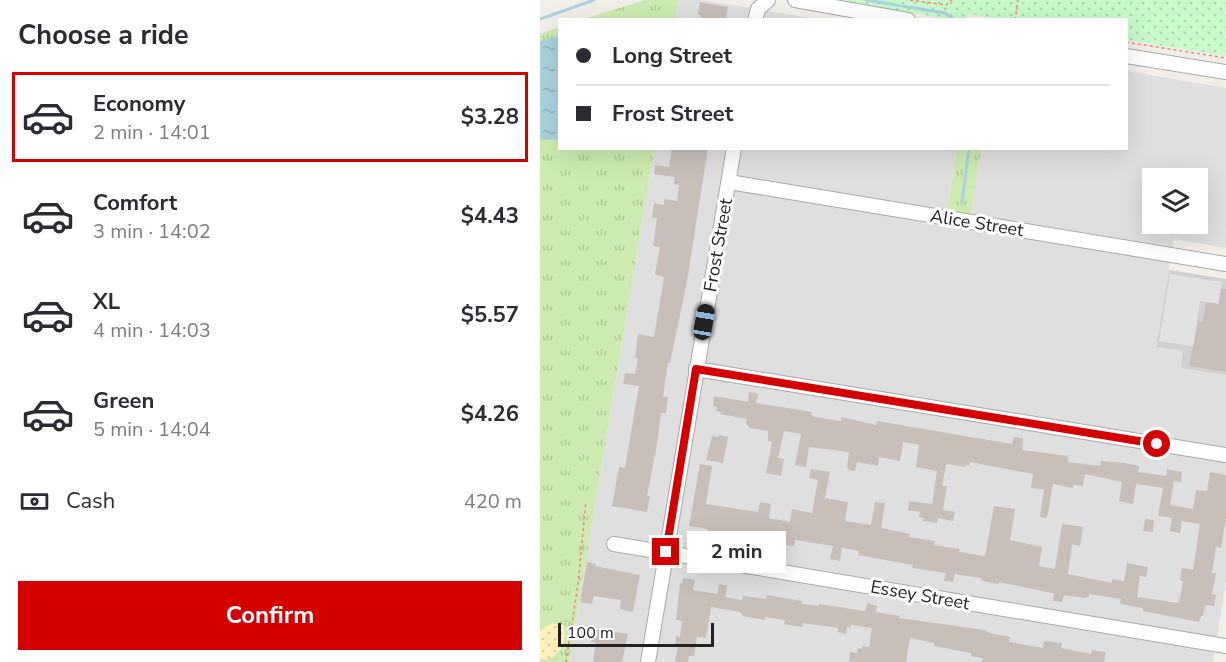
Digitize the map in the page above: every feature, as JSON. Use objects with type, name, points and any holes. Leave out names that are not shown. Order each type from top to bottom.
[{"type":"street","points":[[756,18],[758,9],[765,0]]},
{"type":"street","points":[[795,0],[897,18]]},
{"type":"street","points":[[1128,56],[1226,72]]},
{"type":"street","name":"Frost Street","points":[[648,662],[734,150]]},
{"type":"street","name":"Alice Street","points":[[729,182],[1226,264]]},
{"type":"street","points":[[696,369],[1226,455]]},
{"type":"street","name":"Essey Street","points":[[614,544],[1226,646]]},
{"type":"path","points":[[910,0],[946,5],[952,0]]},
{"type":"path","points":[[1015,18],[1018,0]]},
{"type":"path","points":[[1128,42],[1226,58]]},
{"type":"path","points":[[566,662],[578,585],[586,501]]},
{"type":"shaded area","points":[[678,0],[701,0],[811,18],[675,18]]},
{"type":"shaded area","points":[[1128,71],[1226,88],[1226,248],[1174,239],[1156,347],[1184,351],[1181,368],[1226,375],[1226,581],[1213,662],[569,662],[654,150],[957,150],[947,209],[971,214],[981,150],[1128,150]]},
{"type":"shaded area","points":[[1169,270],[1226,279],[1226,375],[1181,368],[1183,351],[1156,347]]},
{"type":"shaded area","points":[[1170,274],[1222,282],[1218,304],[1200,301],[1195,335],[1197,347],[1159,341]]},
{"type":"green space","points":[[645,0],[678,0],[675,18],[587,18]]},
{"type":"green space","points":[[835,0],[1226,0],[1226,56],[1128,40],[1128,18],[994,18],[969,14],[964,18],[942,18]]},
{"type":"green space","points":[[558,27],[558,150],[654,150],[569,662],[540,662],[540,34]]},
{"type":"green space","points":[[957,150],[981,150],[971,214],[947,210]]},
{"type":"sand","points":[[559,623],[563,625],[565,631],[561,648],[558,653],[548,659],[540,658],[540,631],[548,625]]},
{"type":"water","points":[[558,36],[558,139],[540,140],[540,41]]},
{"type":"building","points":[[700,2],[728,7],[726,18],[700,18],[698,15]]},
{"type":"building","points":[[672,150],[708,150],[687,281],[670,363],[668,363],[663,397],[668,397],[666,413],[661,413],[647,496],[650,496],[647,512],[612,506],[619,467],[625,468],[639,386],[623,384],[625,373],[635,374],[638,334],[654,337],[664,277],[655,274],[660,247],[653,246],[657,218],[652,218],[654,203],[664,205],[664,199],[677,201],[679,185],[674,184],[675,177],[654,174],[655,165],[669,167]]},
{"type":"building","points":[[1221,289],[1226,289],[1226,372],[1189,366],[1198,321],[1203,322],[1206,302],[1219,304]]},
{"type":"building","points":[[749,392],[758,394],[756,403],[812,412],[811,415],[815,417],[841,421],[842,417],[876,425],[877,421],[1012,444],[1014,437],[1023,438],[1022,450],[1068,456],[1068,462],[1100,466],[1101,461],[1124,463],[1139,466],[1138,472],[1166,476],[1167,469],[1182,472],[1181,482],[1174,481],[1170,505],[1193,509],[1196,490],[1207,491],[1210,472],[1226,475],[1226,518],[1221,548],[1216,547],[1212,573],[1216,573],[1212,594],[1216,595],[1214,606],[1205,605],[1199,622],[1143,611],[1143,608],[1120,604],[1121,599],[1089,594],[1089,597],[1083,598],[1064,595],[1062,602],[1053,601],[1054,593],[999,582],[999,584],[987,582],[981,578],[955,574],[953,582],[944,581],[946,573],[912,568],[913,565],[858,555],[859,551],[842,548],[840,561],[830,559],[833,546],[795,540],[794,546],[785,545],[785,542],[765,539],[765,541],[717,532],[717,535],[707,534],[708,529],[689,526],[700,464],[712,466],[706,504],[758,512],[760,502],[771,504],[769,518],[790,522],[792,509],[812,513],[818,480],[809,478],[811,469],[830,472],[825,498],[848,502],[845,521],[871,525],[875,502],[885,503],[881,528],[910,534],[909,537],[935,541],[934,545],[960,549],[959,552],[985,556],[994,506],[1015,509],[1010,540],[1042,547],[1039,566],[1055,569],[1062,524],[1083,527],[1080,546],[1072,544],[1068,574],[1112,583],[1112,579],[1124,581],[1127,563],[1148,567],[1146,577],[1140,576],[1137,597],[1179,603],[1183,581],[1180,580],[1182,568],[1193,570],[1200,524],[1182,521],[1180,533],[1170,531],[1172,518],[1158,516],[1163,488],[1136,484],[1133,504],[1119,501],[1122,482],[1085,474],[1083,486],[1073,485],[1073,488],[1053,484],[1047,518],[1040,517],[1044,490],[1031,488],[1033,474],[970,462],[969,466],[965,467],[948,464],[942,486],[947,486],[943,510],[955,512],[953,521],[938,518],[937,523],[923,521],[924,518],[919,517],[920,512],[908,510],[909,501],[932,504],[937,471],[916,467],[919,445],[903,442],[900,461],[879,457],[878,466],[857,462],[855,471],[847,467],[849,452],[809,447],[806,467],[795,465],[801,434],[784,431],[778,458],[784,459],[781,476],[766,473],[772,442],[768,441],[768,431],[750,428],[746,424],[747,419],[720,414],[721,412],[716,411],[717,407],[713,406],[714,396],[748,402]]},
{"type":"building","points":[[720,435],[728,437],[723,463],[706,460],[712,436],[719,437]]},
{"type":"building","points":[[1145,519],[1154,520],[1153,532],[1143,531]]},
{"type":"building","points":[[587,562],[596,564],[595,566],[640,575],[633,612],[620,609],[621,600],[594,596],[592,604],[580,602]]},
{"type":"building","points":[[683,578],[695,580],[693,590],[717,594],[719,584],[727,586],[725,597],[742,600],[743,596],[766,599],[767,595],[802,601],[802,604],[819,606],[819,604],[865,611],[867,603],[877,606],[876,612],[900,616],[899,618],[985,630],[989,633],[1010,637],[1009,642],[1043,648],[1044,641],[1062,643],[1061,648],[1091,654],[1092,650],[1106,652],[1104,662],[982,662],[983,658],[971,656],[971,653],[934,646],[934,643],[910,638],[906,662],[854,662],[849,661],[850,652],[857,653],[858,648],[862,649],[862,646],[869,647],[872,628],[851,625],[851,628],[847,627],[846,634],[838,632],[838,628],[803,623],[802,627],[784,624],[785,620],[747,617],[740,612],[711,607],[706,638],[697,637],[694,656],[689,656],[688,662],[677,662],[675,661],[678,647],[675,646],[676,636],[680,637],[682,621],[676,620],[680,583]]},
{"type":"building","points":[[593,629],[628,634],[622,662],[593,662],[596,643],[591,642]]},
{"type":"waterway","points":[[540,19],[594,0]]},
{"type":"waterway","points":[[866,0],[945,13],[952,18]]},
{"type":"waterway","points":[[962,203],[969,150]]},
{"type":"route","points":[[666,552],[696,369],[1157,444]]}]
